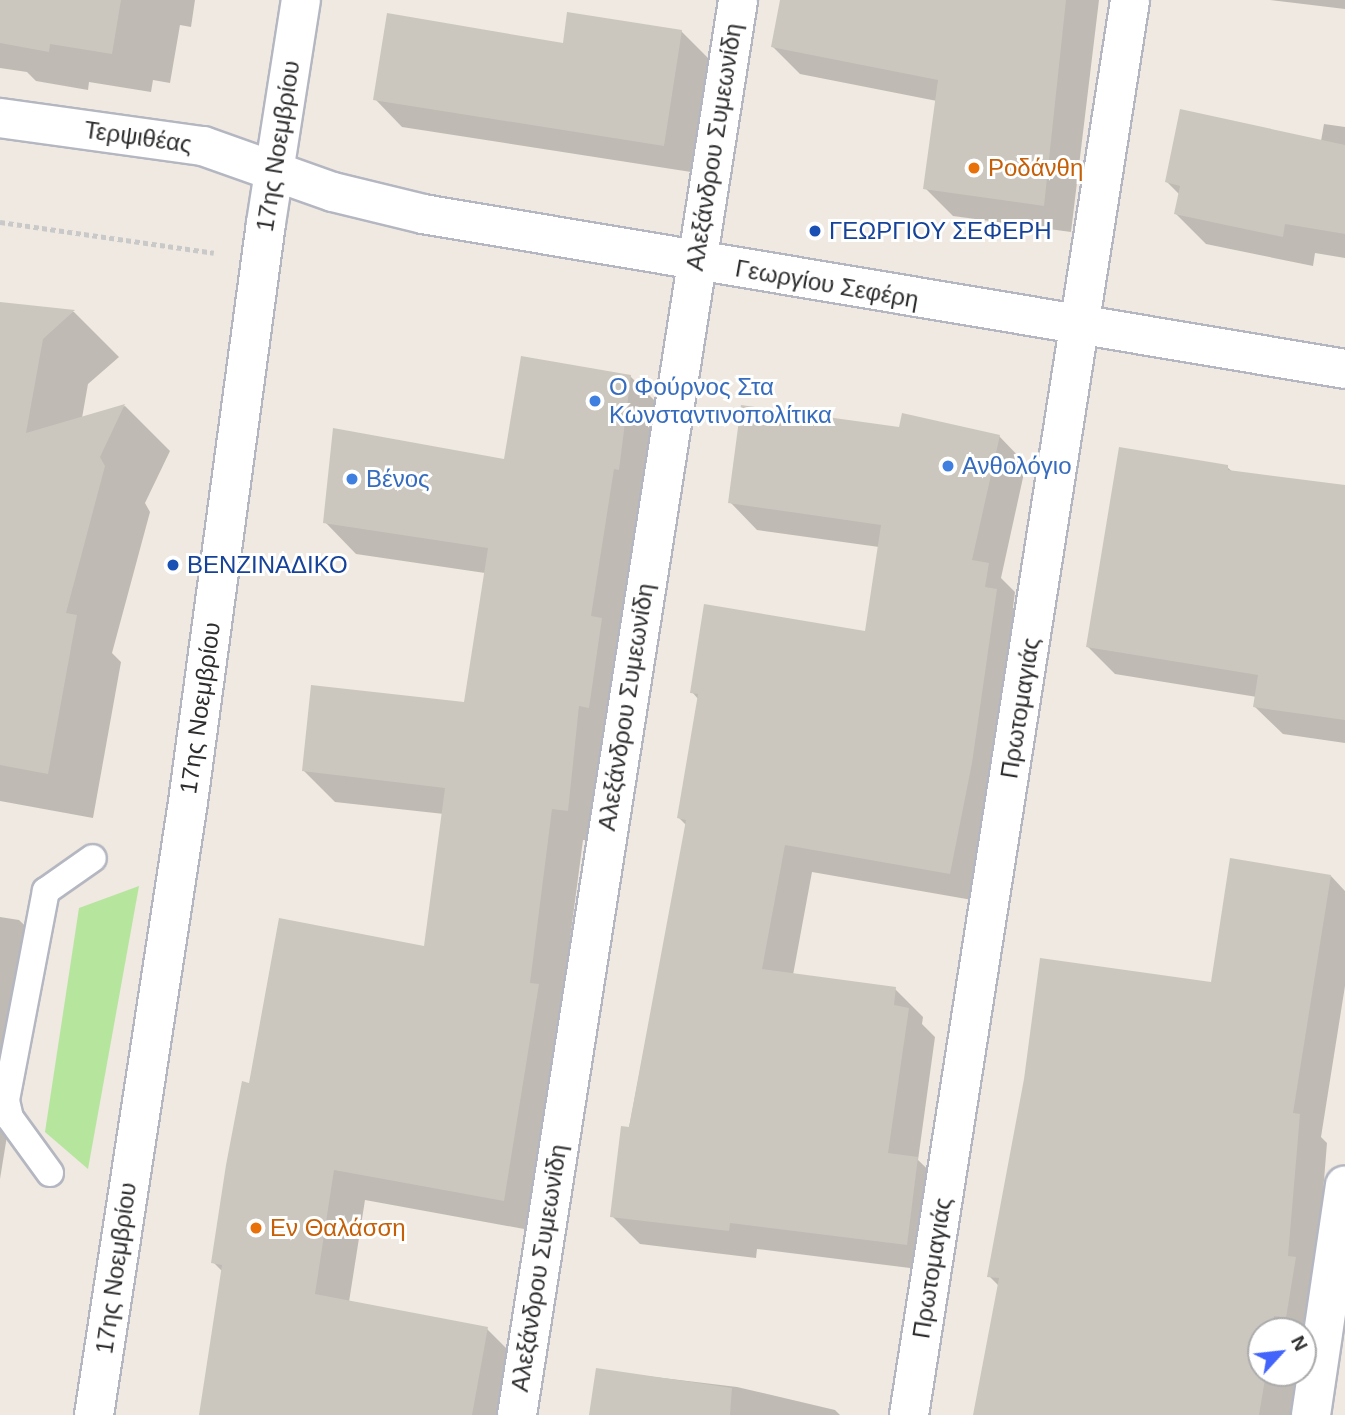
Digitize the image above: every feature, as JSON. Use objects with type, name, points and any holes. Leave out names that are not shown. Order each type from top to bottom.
[{"type":"street","name":"17ης Νοεμβρίου","points":[[94,1415],[188,802],[261,260],[302,0]]},
{"type":"street","name":"Αλεξάνδρου Συμεωνίδη","points":[[517,1415],[738,0]]},
{"type":"street","name":"Πρωτομαγιάς","points":[[909,1415],[1130,0]]},
{"type":"street","name":"Τερψιθέας","points":[[0,118],[187,143],[274,170]]},
{"type":"street","name":"Γεωργίου Σεφέρη","points":[[274,170],[333,192],[423,214],[1080,328],[1345,369]]},
{"type":"street","points":[[1311,1415],[1345,1185]]},
{"type":"lane","points":[[50,1173],[10,1118],[6,1100],[46,891],[93,858]]},
{"type":"path","points":[[0,222],[261,260]]},
{"type":"green space","points":[[139,886],[88,1169],[45,1132],[79,908]]},
{"type":"building","points":[[0,0],[121,0],[112,54],[50,44],[49,52],[0,43]]},
{"type":"building","points":[[780,0],[1066,0],[1044,206],[923,189],[938,80],[771,47]]},
{"type":"building","points":[[567,12],[682,30],[664,146],[373,100],[387,13],[563,43]]},
{"type":"building","points":[[1180,109],[1345,145],[1345,234],[1285,224],[1283,237],[1174,214],[1180,186],[1165,182]]},
{"type":"building","points":[[0,302],[75,310],[43,339],[26,433],[125,404],[100,457],[105,466],[66,613],[77,615],[48,774],[0,765]]},
{"type":"building","points":[[521,356],[631,375],[619,470],[614,469],[591,616],[602,618],[589,708],[579,706],[568,811],[552,809],[530,983],[539,984],[504,1201],[334,1170],[315,1294],[488,1327],[472,1415],[199,1415],[222,1265],[211,1263],[226,1165],[242,1081],[249,1083],[279,918],[424,946],[445,788],[302,771],[311,685],[464,702],[488,548],[323,523],[333,428],[504,459]]},
{"type":"building","points":[[741,405],[899,427],[902,413],[1000,435],[972,560],[989,563],[985,587],[997,589],[972,763],[950,874],[785,845],[762,969],[896,987],[894,1005],[909,1008],[888,1153],[918,1157],[907,1245],[730,1223],[729,1231],[610,1217],[621,1126],[629,1127],[686,820],[677,818],[698,694],[690,693],[704,604],[865,631],[881,525],[728,503]]},
{"type":"building","points":[[1119,447],[1228,465],[1228,470],[1345,485],[1345,720],[1253,707],[1258,675],[1086,647]]},
{"type":"building","points":[[1230,858],[1331,875],[1293,1113],[1300,1114],[1288,1256],[1296,1257],[1286,1317],[1247,1317],[1247,1387],[1264,1387],[1259,1415],[973,1415],[999,1278],[987,1277],[1024,1079],[1040,958],[1211,982]]},
{"type":"building","points":[[596,1368],[732,1388],[730,1415],[589,1415]]},
{"type":"place","name":"Ροδάνθη","points":[[974,168]]},
{"type":"place","name":"ΓΕΩΡΓΙΟΥ ΣΕΦΕΡΗ","points":[[815,231]]},
{"type":"place","name":"Ο Φούρνος Στα Κωνσταντινοπολίτικα","points":[[595,401]]},
{"type":"place","name":"Ανθολόγιο","points":[[948,466]]},
{"type":"place","name":"Βένος","points":[[352,479]]},
{"type":"place","name":"ΒΕΝΖΙΝΑΔΙΚΟ","points":[[173,565]]},
{"type":"place","name":"Εν Θαλάσση","points":[[256,1228]]}]
